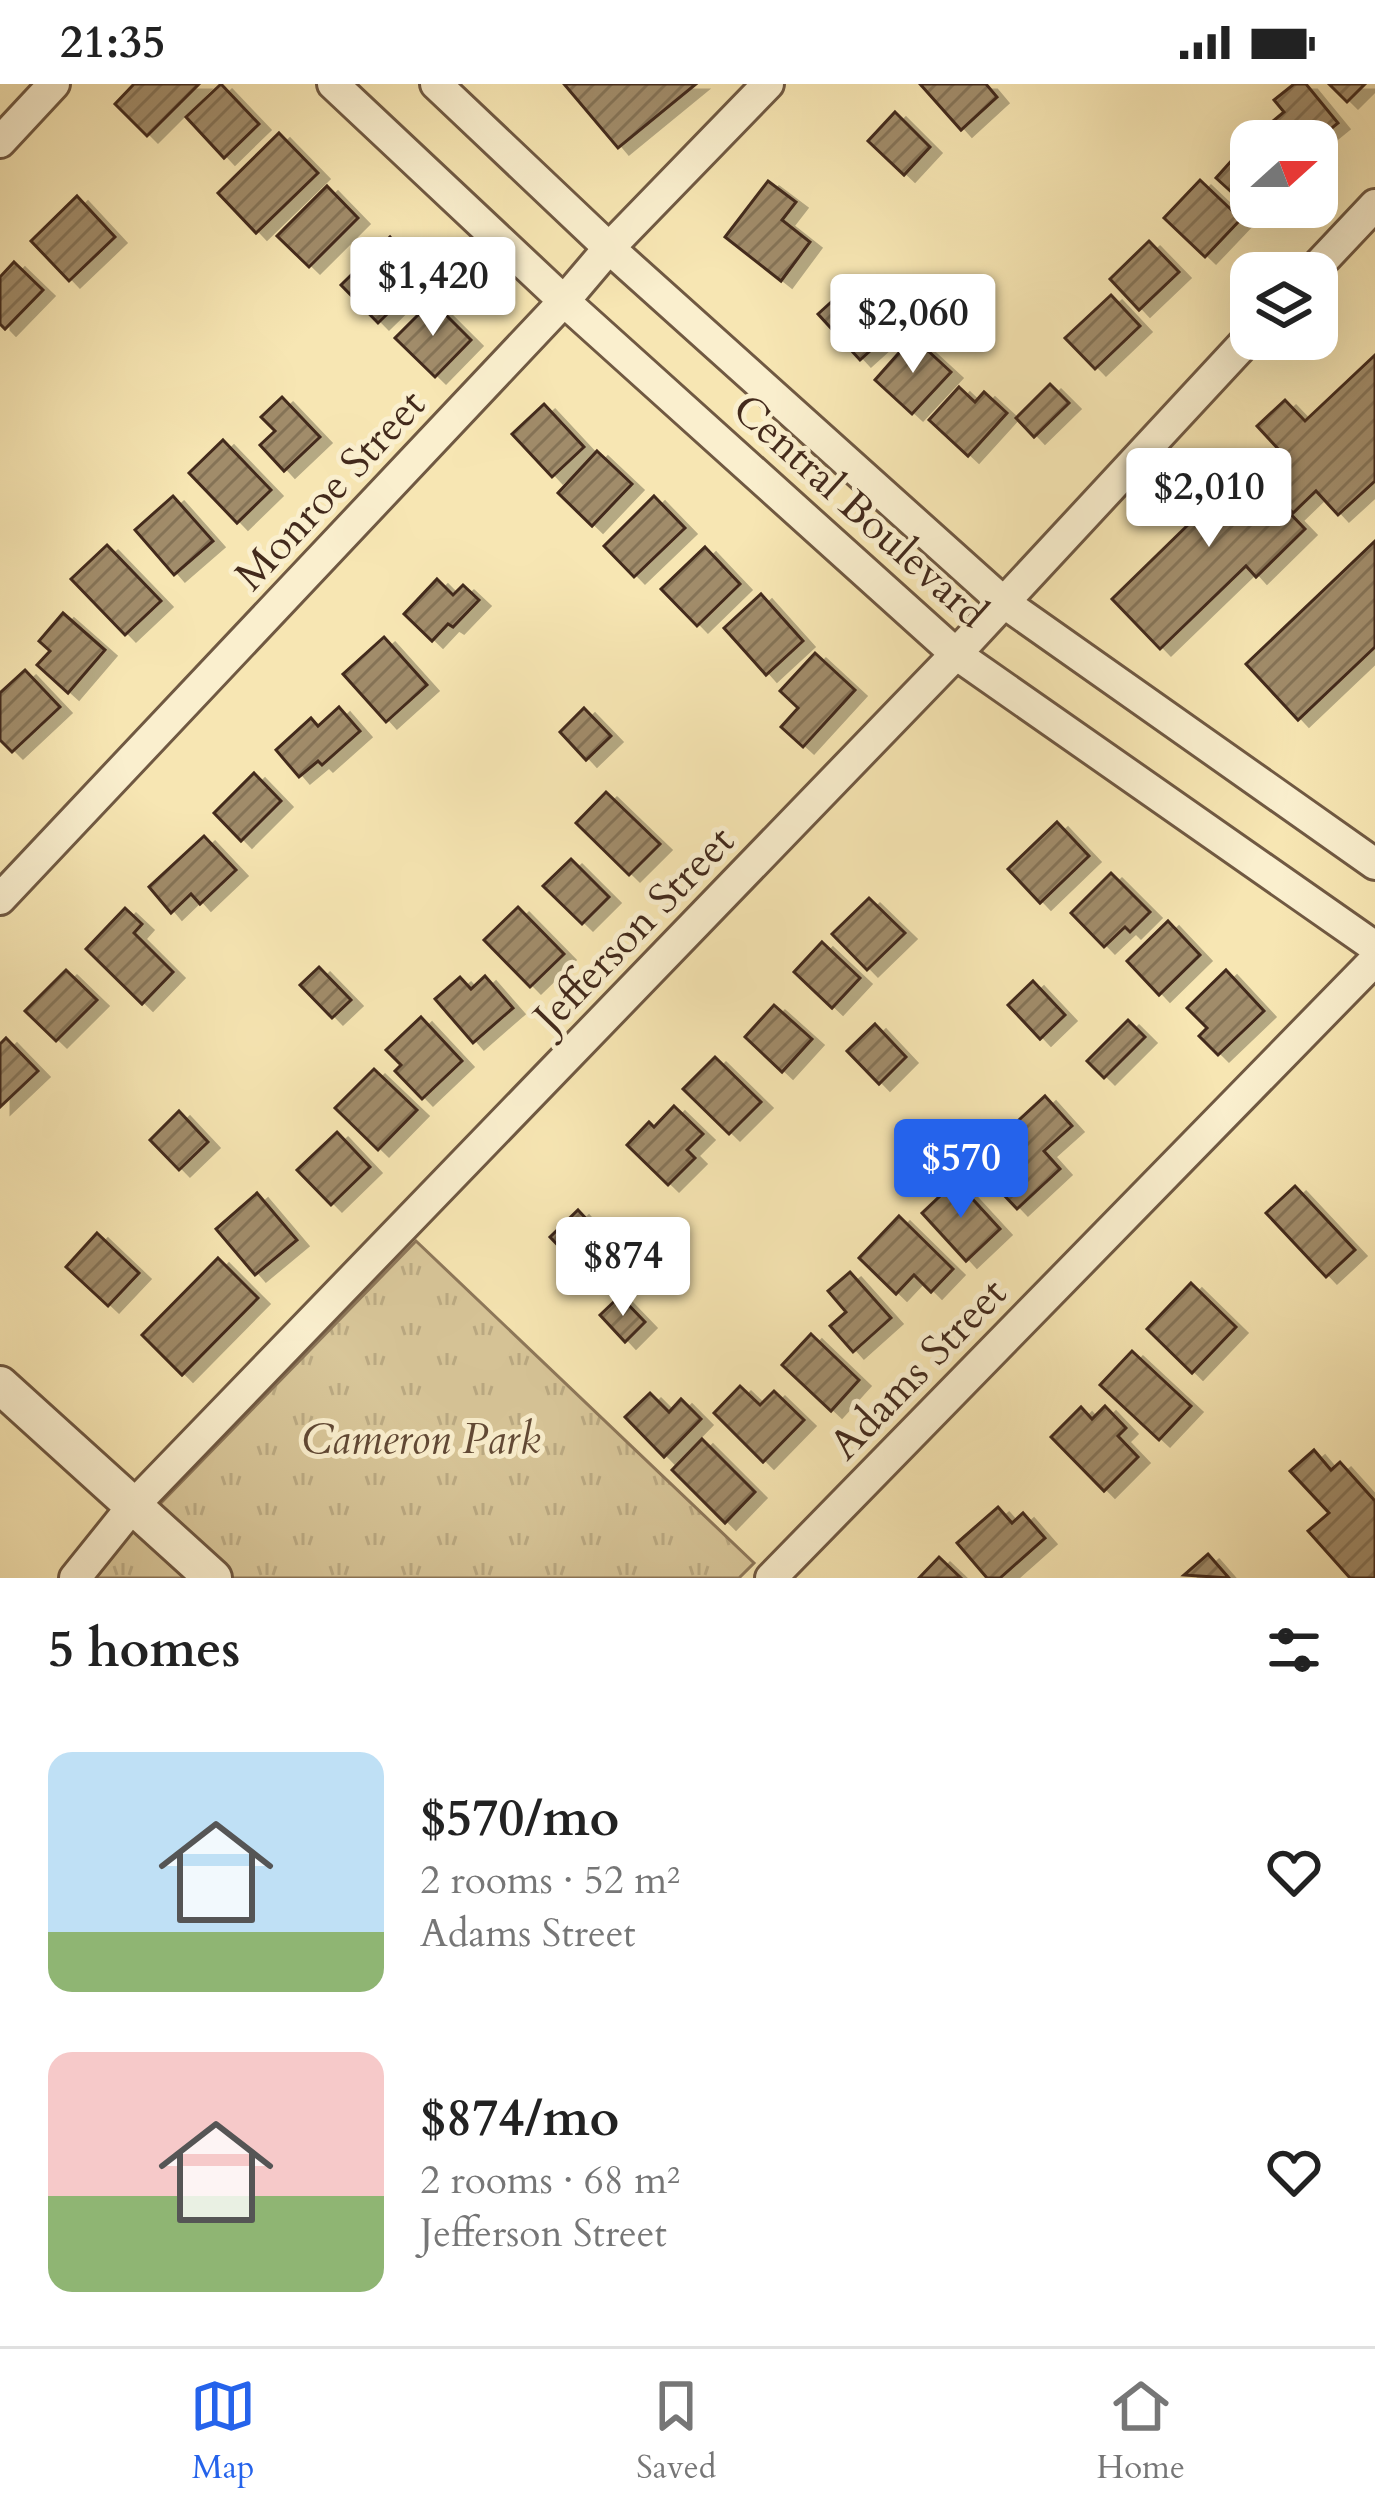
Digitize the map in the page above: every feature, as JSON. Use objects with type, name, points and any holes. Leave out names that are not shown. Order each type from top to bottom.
[{"type":"street","points":[[0,142],[54,84]]},
{"type":"street","name":"Central Boulevard","points":[[333,84],[564,301],[956,654],[1375,947]]},
{"type":"street","name":"Central Boulevard","points":[[436,84],[609,248],[1002,602],[1375,864]]},
{"type":"street","name":"Monroe Street","points":[[0,899],[768,84]]},
{"type":"street","points":[[1331,252],[1375,205]]},
{"type":"street","name":"Jefferson Street","points":[[75,1578],[132,1507],[956,654],[1230,358]]},
{"type":"street","name":"Adams Street","points":[[771,1578],[1375,960]]},
{"type":"street","points":[[0,1384],[213,1578]]},
{"type":"green space","name":"Cameron Park","points":[[416,1241],[754,1563],[739,1578],[93,1578]]},
{"type":"building","points":[[134,84],[199,84],[147,136],[115,104]]},
{"type":"building","points":[[221,84],[259,124],[224,158],[186,117]]},
{"type":"building","points":[[564,84],[696,84],[618,148]]},
{"type":"building","points":[[920,84],[986,84],[997,97],[961,130]]},
{"type":"building","points":[[1294,84],[1306,84],[1336,120],[1274,120],[1284,112],[1274,100]]},
{"type":"building","points":[[1329,84],[1365,84],[1347,102]]},
{"type":"building","points":[[895,112],[930,147],[904,175],[868,141]]},
{"type":"building","points":[[279,133],[318,173],[256,233],[218,193]]},
{"type":"building","points":[[1230,162],[1230,191],[1216,178]]},
{"type":"building","points":[[1200,180],[1230,209],[1232,228],[1205,257],[1164,218]]},
{"type":"building","points":[[768,181],[796,202],[782,220],[810,242],[781,281],[725,237]]},
{"type":"building","points":[[327,186],[358,218],[309,267],[277,236]]},
{"type":"building","points":[[77,196],[115,237],[69,281],[31,241]]},
{"type":"building","points":[[390,237],[412,262],[406,268],[419,283],[378,323],[341,285]]},
{"type":"building","points":[[1149,241],[1179,272],[1139,310],[1110,279]]},
{"type":"building","points":[[14,262],[43,290],[5,329],[0,324],[0,277]]},
{"type":"building","points":[[874,278],[909,316],[860,360],[818,314],[849,286],[856,294]]},
{"type":"building","points":[[1111,295],[1140,326],[1095,369],[1065,338]]},
{"type":"building","points":[[432,301],[471,340],[435,377],[395,338]]},
{"type":"building","points":[[913,337],[951,372],[912,414],[875,380]]},
{"type":"building","points":[[1375,355],[1375,481],[1338,515],[1316,491],[1293,513],[1249,465],[1258,456],[1266,464],[1280,451],[1257,426],[1285,400],[1305,421]]},
{"type":"building","points":[[1050,384],[1069,403],[1034,437],[1016,418]]},
{"type":"building","points":[[959,387],[975,402],[984,392],[1007,413],[968,456],[929,420]]},
{"type":"building","points":[[282,397],[320,437],[284,471],[260,445],[275,431],[261,417]]},
{"type":"building","points":[[544,404],[584,447],[552,477],[512,434]]},
{"type":"building","points":[[223,440],[271,490],[237,523],[189,473]]},
{"type":"building","points":[[597,451],[632,484],[592,526],[558,493]]},
{"type":"building","points":[[1231,452],[1305,529],[1256,577],[1246,566],[1160,649],[1112,599],[1194,519],[1179,503]]},
{"type":"building","points":[[173,496],[213,541],[174,575],[135,530]]},
{"type":"building","points":[[654,496],[685,528],[634,577],[604,546]]},
{"type":"building","points":[[1375,541],[1375,647],[1298,720],[1246,664]]},
{"type":"building","points":[[107,545],[161,601],[125,635],[71,579]]},
{"type":"building","points":[[705,547],[740,584],[697,626],[661,589]]},
{"type":"building","points":[[437,579],[453,595],[463,585],[479,600],[432,641],[404,614]]},
{"type":"building","points":[[761,594],[803,641],[766,675],[724,628]]},
{"type":"building","points":[[63,613],[105,650],[68,693],[37,665],[50,651],[39,641]]},
{"type":"building","points":[[384,637],[427,685],[386,722],[343,674]]},
{"type":"building","points":[[815,653],[855,690],[803,747],[781,727],[798,708],[780,691]]},
{"type":"building","points":[[25,670],[60,707],[12,752],[0,740],[0,693]]},
{"type":"building","points":[[339,707],[360,731],[322,765],[318,761],[299,777],[276,750],[311,718],[318,726]]},
{"type":"building","points":[[584,708],[611,736],[586,760],[560,732]]},
{"type":"building","points":[[254,773],[281,801],[241,841],[214,813]]},
{"type":"building","points":[[606,792],[660,844],[629,875],[576,823]]},
{"type":"building","points":[[1057,822],[1089,856],[1040,903],[1008,869]]},
{"type":"building","points":[[204,836],[236,870],[200,904],[191,894],[171,913],[149,887]]},
{"type":"building","points":[[571,859],[609,897],[582,924],[543,886]]},
{"type":"building","points":[[1111,873],[1150,912],[1130,932],[1125,927],[1104,947],[1071,913]]},
{"type":"building","points":[[869,898],[905,933],[867,970],[832,934]]},
{"type":"building","points":[[518,907],[564,954],[530,987],[484,940]]},
{"type":"building","points":[[125,908],[142,924],[134,933],[173,972],[142,1004],[86,949]]},
{"type":"building","points":[[1168,921],[1200,955],[1159,995],[1127,961]]},
{"type":"building","points":[[822,942],[860,978],[832,1008],[794,972]]},
{"type":"building","points":[[319,967],[351,1000],[332,1018],[300,985]]},
{"type":"building","points":[[66,970],[97,1000],[56,1041],[25,1011]]},
{"type":"building","points":[[1226,970],[1264,1011],[1218,1055],[1199,1036],[1207,1028],[1187,1008]]},
{"type":"building","points":[[485,976],[513,1008],[473,1043],[435,999],[460,977],[471,989]]},
{"type":"building","points":[[1033,981],[1065,1015],[1040,1039],[1008,1005]]},
{"type":"building","points":[[774,1005],[812,1039],[782,1072],[745,1037]]},
{"type":"building","points":[[421,1017],[462,1061],[422,1099],[395,1071],[401,1065],[386,1050]]},
{"type":"building","points":[[1128,1020],[1145,1037],[1104,1078],[1087,1061]]},
{"type":"building","points":[[875,1024],[906,1057],[879,1084],[847,1051]]},
{"type":"building","points":[[6,1038],[38,1071],[0,1107],[0,1044]]},
{"type":"building","points":[[715,1057],[761,1102],[729,1134],[683,1089]]},
{"type":"building","points":[[374,1069],[417,1110],[378,1150],[335,1108]]},
{"type":"building","points":[[1045,1096],[1072,1126],[1044,1151],[1060,1169],[1017,1209],[985,1175],[1017,1145],[1006,1132]]},
{"type":"building","points":[[674,1106],[703,1134],[687,1150],[695,1158],[668,1185],[627,1145],[649,1122],[654,1127]]},
{"type":"building","points":[[179,1111],[208,1142],[179,1170],[150,1140]]},
{"type":"building","points":[[337,1132],[370,1167],[331,1205],[297,1170]]},
{"type":"building","points":[[956,1181],[1000,1229],[966,1261],[922,1213]]},
{"type":"building","points":[[1295,1186],[1355,1250],[1326,1277],[1266,1213]]},
{"type":"building","points":[[257,1193],[297,1240],[255,1275],[216,1229]]},
{"type":"building","points":[[578,1210],[625,1260],[597,1286],[550,1237]]},
{"type":"building","points":[[899,1216],[953,1269],[931,1292],[914,1275],[896,1294],[859,1258]]},
{"type":"building","points":[[97,1233],[139,1273],[108,1306],[66,1267]]},
{"type":"building","points":[[218,1258],[258,1298],[182,1375],[142,1335]]},
{"type":"building","points":[[850,1272],[891,1318],[853,1352],[830,1326],[846,1312],[828,1291]]},
{"type":"building","points":[[1191,1283],[1236,1327],[1192,1373],[1147,1329]]},
{"type":"building","points":[[620,1296],[645,1322],[625,1342],[600,1315]]},
{"type":"building","points":[[811,1334],[859,1380],[831,1411],[782,1365]]},
{"type":"building","points":[[1132,1351],[1191,1406],[1159,1440],[1100,1385]]},
{"type":"building","points":[[740,1386],[760,1405],[774,1391],[804,1420],[763,1462],[714,1413]]},
{"type":"building","points":[[650,1393],[669,1412],[681,1399],[701,1419],[664,1457],[625,1417]]},
{"type":"building","points":[[1105,1406],[1126,1428],[1118,1436],[1138,1457],[1104,1491],[1051,1437],[1081,1407],[1092,1419]]},
{"type":"building","points":[[702,1439],[755,1492],[725,1523],[672,1470]]},
{"type":"building","points":[[1314,1450],[1331,1470],[1340,1462],[1375,1501],[1375,1578],[1350,1578],[1308,1531],[1329,1513],[1290,1471]]},
{"type":"building","points":[[998,1507],[1012,1523],[1023,1513],[1045,1538],[1000,1578],[987,1578],[957,1543]]},
{"type":"building","points":[[1208,1554],[1229,1578],[1184,1575]]},
{"type":"building","points":[[939,1557],[961,1578],[919,1578]]}]
